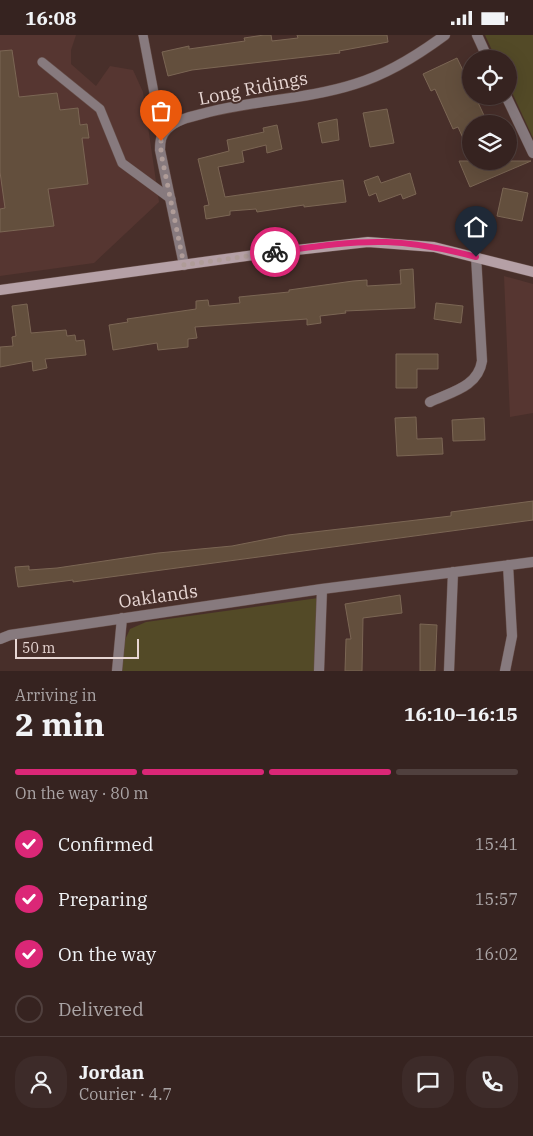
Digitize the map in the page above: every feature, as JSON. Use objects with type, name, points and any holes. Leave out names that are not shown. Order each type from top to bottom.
[{"type":"main road","points":[[0,290],[340,244],[368,242],[427,246],[533,273]]},
{"type":"street","name":"Long Ridings","points":[[162,135],[169,127],[187,117],[237,105],[331,91],[357,84],[406,61],[445,35]]},
{"type":"street","points":[[477,35],[484,50]]},
{"type":"street","points":[[510,105],[533,153]]},
{"type":"street","points":[[162,135],[160,150],[184,265]]},
{"type":"street","points":[[430,402],[469,384],[479,373],[482,361],[476,257]]},
{"type":"street","name":"Oaklands","points":[[0,639],[10,635],[322,589],[533,562]]},
{"type":"street","points":[[505,671],[512,636],[508,565]]},
{"type":"street","points":[[449,671],[453,571]]},
{"type":"street","points":[[319,671],[322,589]]},
{"type":"street","points":[[117,671],[122,618]]},
{"type":"lane","points":[[144,35],[162,135]]},
{"type":"lane","points":[[42,62],[100,109],[122,163],[171,199]]},
{"type":"shaded area","points":[[0,35],[76,35],[71,50],[71,64],[96,86],[110,66],[133,70],[143,92],[159,202],[94,263],[0,276]]},
{"type":"shaded area","points":[[485,35],[533,35],[533,138],[517,103],[517,50],[492,50]]},
{"type":"shaded area","points":[[504,276],[533,284],[533,413],[510,417]]},
{"type":"shaded area","points":[[318,598],[314,671],[122,671],[124,642],[130,629],[146,622]]},
{"type":"building","points":[[271,35],[272,41],[298,38],[297,35],[387,35],[388,42],[339,51],[340,53],[192,70],[168,76],[162,52],[189,46],[189,49],[245,41],[244,38]]},
{"type":"building","points":[[12,50],[19,97],[57,93],[60,110],[78,108],[80,125],[87,124],[89,138],[82,138],[88,184],[48,189],[54,226],[0,232],[0,209],[5,208],[0,172],[0,51]]},
{"type":"building","points":[[457,58],[462,68],[462,105],[479,105],[484,115],[462,115],[462,136],[458,127],[453,129],[435,89],[431,91],[423,74]]},
{"type":"building","points":[[387,109],[394,143],[370,147],[363,113]]},
{"type":"building","points":[[337,119],[339,140],[322,143],[318,123]]},
{"type":"building","points":[[277,125],[282,149],[267,153],[266,145],[242,151],[244,162],[218,167],[225,197],[343,180],[346,202],[304,207],[304,205],[257,212],[256,209],[230,211],[230,215],[206,219],[204,206],[209,205],[198,159],[229,151],[227,140],[264,132],[263,128]]},
{"type":"building","points":[[517,161],[531,161],[517,167]]},
{"type":"building","points":[[463,170],[510,170],[470,187]]},
{"type":"building","points":[[410,173],[416,194],[403,199],[401,194],[379,202],[376,193],[369,196],[364,181],[378,176],[381,183]]},
{"type":"building","points":[[503,188],[528,193],[522,221],[497,216]]},
{"type":"building","points":[[413,269],[415,308],[345,311],[346,313],[320,316],[321,323],[307,325],[307,319],[195,327],[197,338],[188,339],[188,347],[158,350],[157,343],[113,350],[109,325],[128,322],[127,319],[196,309],[196,301],[208,300],[209,306],[240,303],[239,297],[289,292],[289,290],[353,281],[367,280],[367,286],[401,284],[400,270]]},
{"type":"building","points":[[436,303],[463,306],[461,323],[434,319]]},
{"type":"building","points":[[27,304],[31,333],[66,330],[67,336],[75,335],[76,341],[84,340],[86,355],[45,359],[47,368],[33,371],[32,361],[0,367],[0,347],[13,346],[12,337],[16,336],[12,306]]},
{"type":"building","points":[[396,354],[438,354],[438,369],[417,369],[417,388],[396,388]]},
{"type":"building","points":[[416,417],[417,439],[442,438],[443,454],[397,456],[395,418]]},
{"type":"building","points":[[484,418],[485,440],[453,441],[452,420]]},
{"type":"building","points":[[533,501],[533,520],[73,582],[73,580],[18,587],[15,567],[29,566],[29,570],[57,568],[158,553],[232,546],[288,535],[451,516],[451,512]]},
{"type":"building","points":[[400,595],[402,613],[363,618],[362,671],[345,671],[346,639],[351,639],[345,604]]},
{"type":"building","points":[[420,624],[437,625],[435,671],[420,671]]},
{"type":"way so far","points":[[161,141],[160,150],[184,265],[275,252]]},
{"type":"route","points":[[275,252],[340,244],[385,242],[434,247],[476,257]]}]
